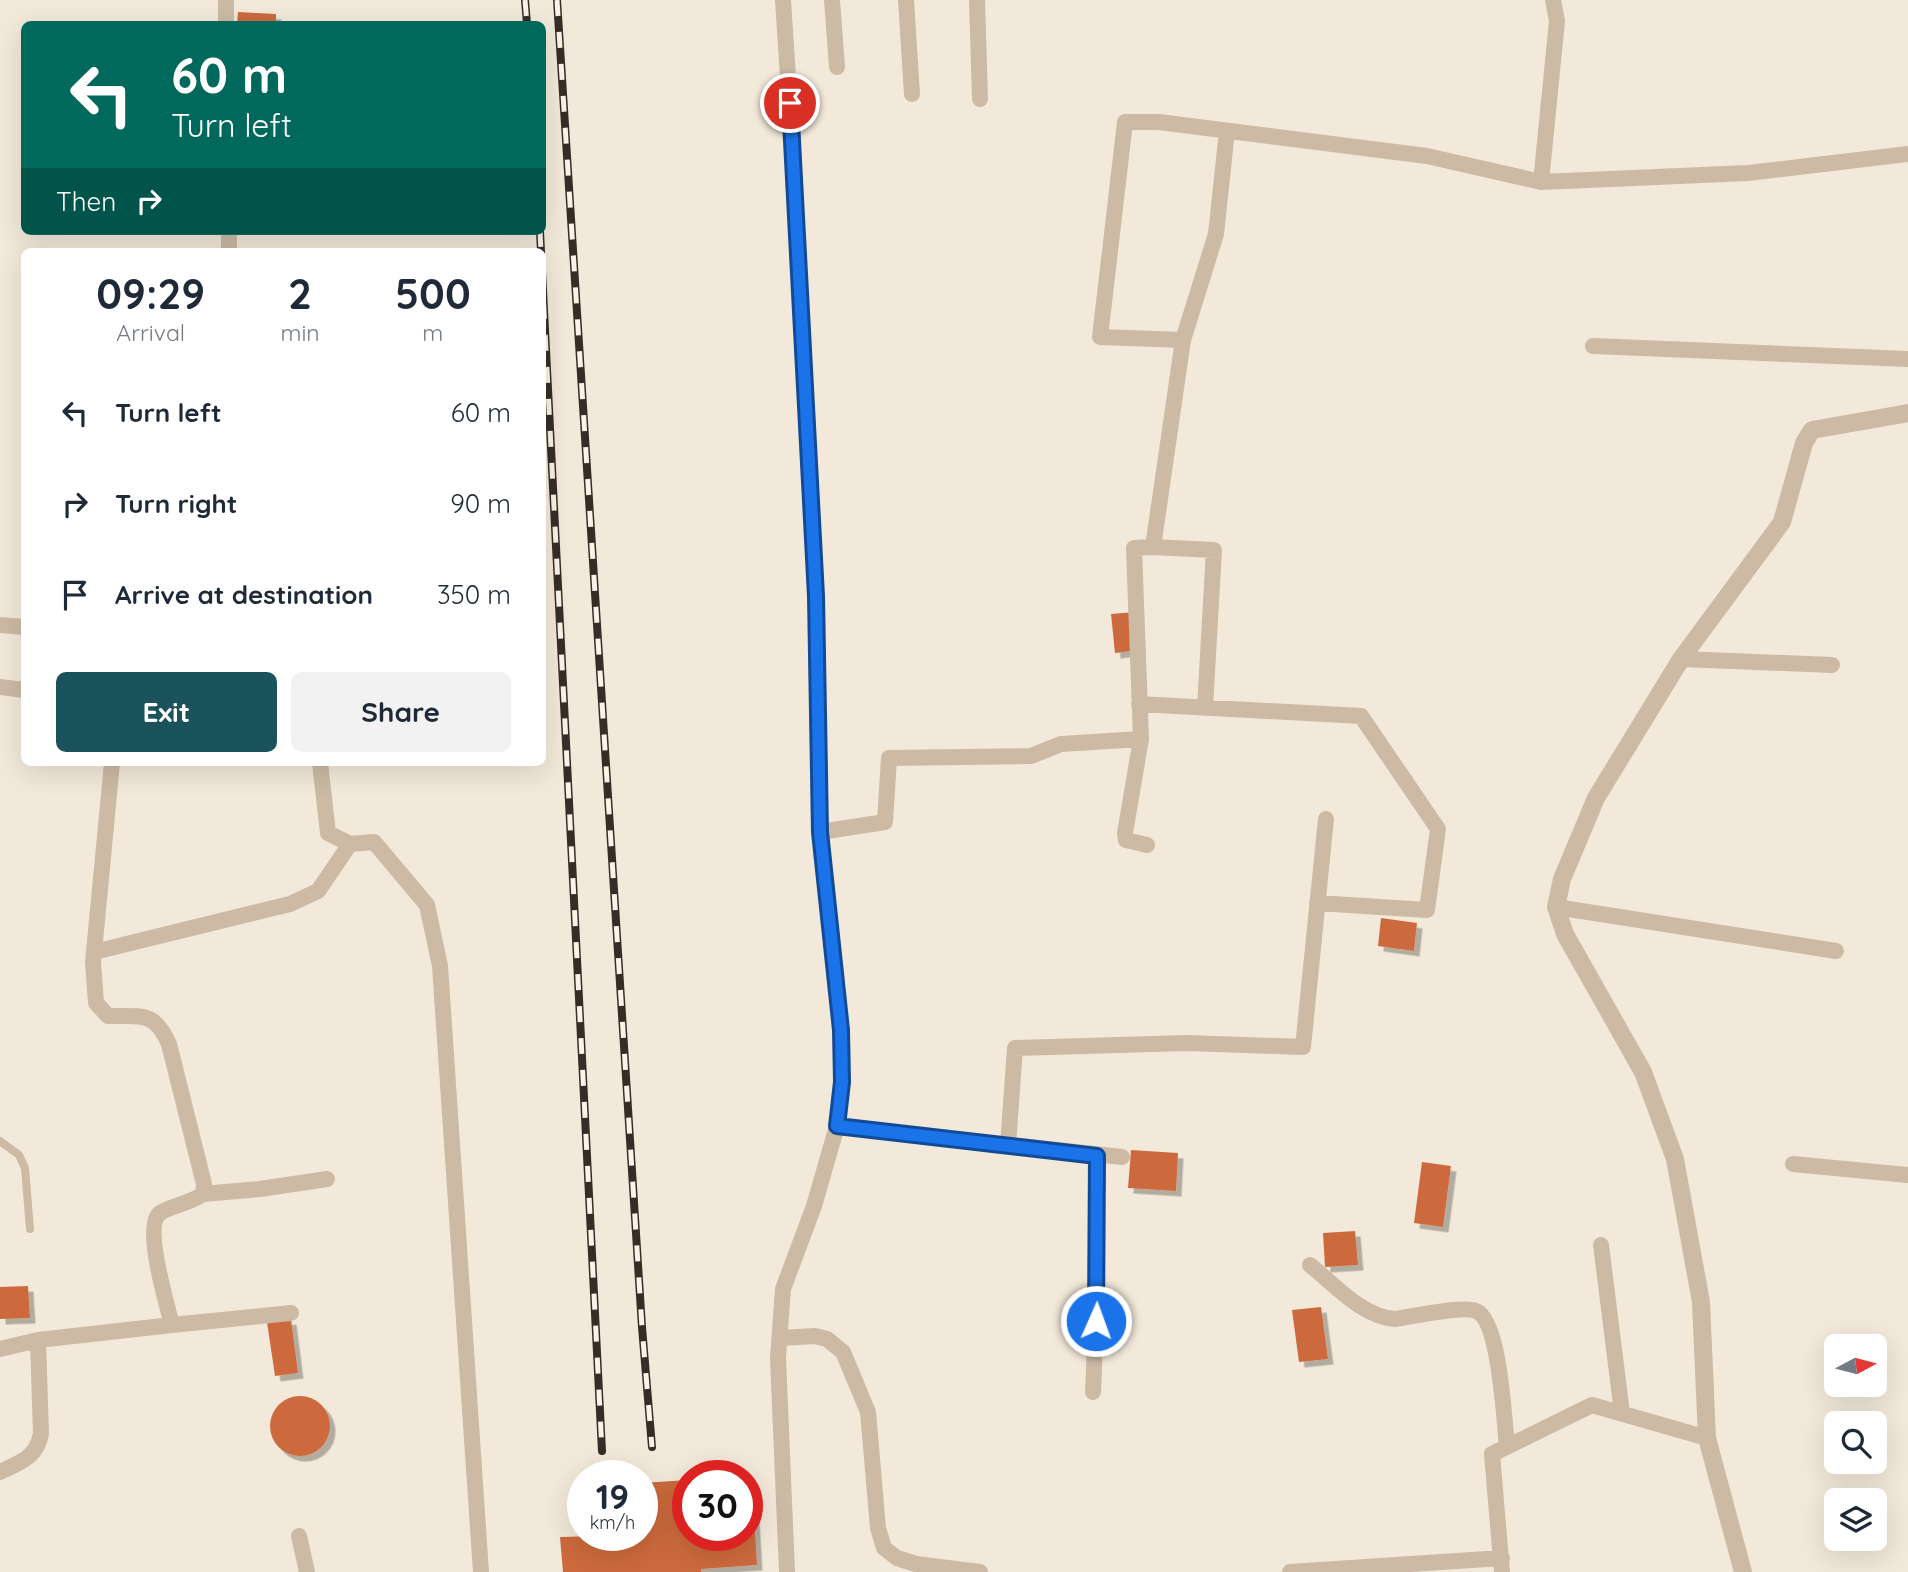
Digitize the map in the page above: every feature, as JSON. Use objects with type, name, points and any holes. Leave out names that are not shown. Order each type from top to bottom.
[{"type":"street","points":[[226,0],[226,21]]},
{"type":"street","points":[[783,0],[816,596],[820,832],[841,1030],[842,1082],[837,1126],[814,1206],[783,1289],[778,1358],[786,1572]]},
{"type":"street","points":[[832,0],[837,67]]},
{"type":"street","points":[[906,0],[912,94]]},
{"type":"street","points":[[977,0],[980,99]]},
{"type":"street","points":[[1541,182],[1557,21],[1553,0]]},
{"type":"street","points":[[1183,340],[1100,337],[1125,122],[1159,122],[1427,156],[1541,182],[1748,173],[1908,154]]},
{"type":"street","points":[[1153,547],[1183,340],[1216,234],[1227,131]]},
{"type":"street","points":[[1593,346],[1908,359]]},
{"type":"street","points":[[1743,1572],[1707,1437],[1700,1302],[1675,1159],[1643,1072],[1565,934],[1556,907],[1562,879],[1596,798],[1681,659],[1782,522],[1804,443],[1812,430],[1908,413]]},
{"type":"street","points":[[1147,845],[1131,843],[1126,840],[1125,833],[1141,739],[1134,548],[1214,550],[1205,707]]},
{"type":"street","points":[[0,625],[21,627]]},
{"type":"street","points":[[1681,659],[1832,665]]},
{"type":"street","points":[[0,687],[21,690]]},
{"type":"street","points":[[1139,704],[1361,716],[1438,829],[1427,910],[1317,903]]},
{"type":"street","points":[[820,832],[885,822],[889,758],[1031,756],[1061,744],[1141,739]]},
{"type":"street","points":[[112,766],[94,952],[96,1003],[108,1016],[150,1018],[162,1027],[169,1044],[204,1184],[203,1194]]},
{"type":"street","points":[[320,766],[328,833],[350,844],[374,842],[427,905],[440,966],[481,1572]]},
{"type":"street","points":[[1008,1145],[1015,1048],[1187,1043],[1303,1047],[1326,819]]},
{"type":"street","points":[[94,952],[290,904],[318,891],[350,844]]},
{"type":"street","points":[[1556,907],[1836,951]]},
{"type":"street","points":[[837,1126],[1122,1157]]},
{"type":"street","points":[[1093,1392],[1097,1298],[1097,1156]]},
{"type":"street","points":[[1793,1164],[1908,1175]]},
{"type":"street","points":[[172,1325],[153,1236],[154,1220],[160,1212],[192,1202],[203,1194],[327,1179]]},
{"type":"street","points":[[1601,1245],[1622,1413]]},
{"type":"street","points":[[1310,1265],[1371,1313],[1384,1318],[1395,1319],[1463,1309],[1477,1311],[1488,1321],[1495,1341],[1507,1446]]},
{"type":"street","points":[[0,1349],[38,1340],[291,1313]]},
{"type":"street","points":[[780,1338],[815,1336],[827,1339],[843,1352],[868,1412],[878,1528],[884,1548],[897,1558],[916,1564],[980,1572]]},
{"type":"street","points":[[0,1472],[27,1458],[38,1447],[41,1434],[38,1340]]},
{"type":"street","points":[[1290,1572],[1502,1565],[1492,1454],[1592,1405],[1707,1437]]},
{"type":"street","points":[[299,1536],[307,1572]]},
{"type":"lane","points":[[0,1141],[19,1156],[25,1168],[30,1229]]},
{"type":"building","points":[[238,12],[276,14],[276,21],[237,21]]},
{"type":"building","points":[[1135,612],[1140,650],[1115,653],[1111,614]]},
{"type":"building","points":[[1381,918],[1417,923],[1414,951],[1378,946]]},
{"type":"building","points":[[1131,1150],[1178,1153],[1176,1191],[1128,1188]]},
{"type":"building","points":[[1422,1162],[1451,1166],[1443,1227],[1414,1223]]},
{"type":"building","points":[[1355,1231],[1358,1265],[1325,1267],[1323,1233]]},
{"type":"building","points":[[28,1286],[30,1318],[0,1319],[0,1287]]},
{"type":"building","points":[[1321,1307],[1328,1359],[1299,1362],[1292,1310]]},
{"type":"building","points":[[291,1319],[298,1373],[275,1376],[267,1322]]},
{"type":"building","points":[[300,1396],[317,1401],[325,1409],[330,1426],[325,1443],[317,1451],[300,1456],[283,1451],[275,1443],[270,1426],[275,1409],[283,1401]]},
{"type":"building","points":[[672,1481],[672,1551],[756,1551],[757,1565],[701,1569],[701,1572],[563,1572],[560,1537],[567,1537],[567,1551],[658,1551],[658,1482]]},
{"type":"railway","points":[[525,0],[527,21]]},
{"type":"railway","points":[[557,0],[642,1327],[652,1447]]},
{"type":"railway","points":[[540,235],[541,248]]},
{"type":"railway","points":[[546,350],[602,1451]]},
{"type":"route","points":[[790,103],[816,596],[816,729],[820,832],[841,1030],[842,1082],[837,1126],[1097,1156],[1096,1321]]}]
